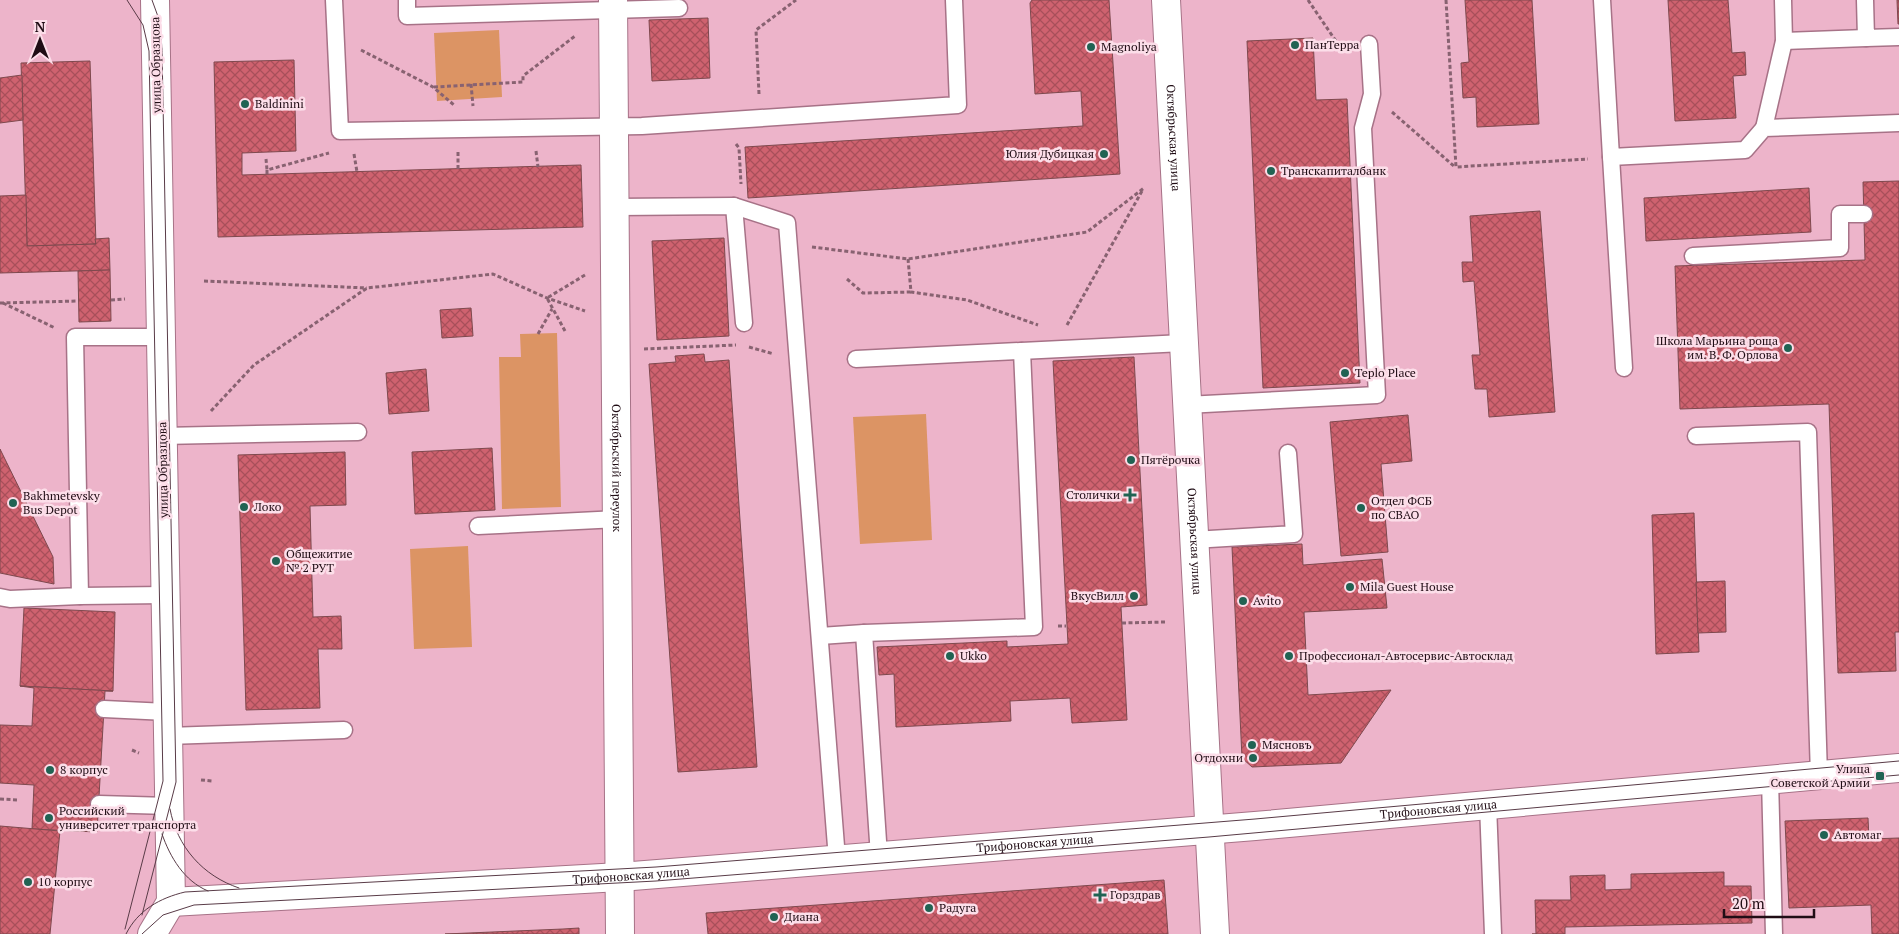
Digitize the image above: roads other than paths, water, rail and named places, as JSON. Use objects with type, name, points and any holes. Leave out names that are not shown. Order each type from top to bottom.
[{"type":"street","name":"улица Образцова","points":[[155,0],[171,902]]},
{"type":"street","name":"Октябрьская улица","points":[[1166,0],[1208,830],[1215,934]]},
{"type":"street","name":"Октябрьский переулок","points":[[613,5],[620,934]]},
{"type":"street","name":"Трифоновская улица","points":[[171,902],[620,877],[1208,830],[1899,768]]},
{"type":"street","points":[[152,934],[171,902]]},
{"type":"lane","points":[[334,0],[340,131],[614,127],[958,105],[954,0]]},
{"type":"lane","points":[[407,0],[407,16],[613,5],[679,8]]},
{"type":"lane","points":[[1602,0],[1624,368]]},
{"type":"lane","points":[[1611,157],[1746,150],[1764,128],[1784,41],[1783,0]]},
{"type":"lane","points":[[1865,0],[1866,38]]},
{"type":"lane","points":[[1784,41],[1899,37]]},
{"type":"lane","points":[[1186,405],[1377,395],[1363,128],[1372,94],[1370,44]]},
{"type":"lane","points":[[1764,128],[1899,123]]},
{"type":"lane","points":[[616,207],[738,208],[787,223],[837,859]]},
{"type":"lane","points":[[738,208],[744,322]]},
{"type":"lane","points":[[1693,256],[1840,248],[1840,214],[1864,214]]},
{"type":"lane","points":[[80,596],[75,337],[161,337]]},
{"type":"lane","points":[[856,359],[1183,343]]},
{"type":"lane","points":[[820,636],[1034,627],[1022,351]]},
{"type":"lane","points":[[162,436],[358,432]]},
{"type":"lane","points":[[1696,436],[1808,432],[1819,775]]},
{"type":"lane","points":[[1193,540],[1294,534],[1288,454]]},
{"type":"lane","points":[[478,526],[618,519]]},
{"type":"lane","points":[[0,596],[10,598],[165,595]]},
{"type":"lane","points":[[864,633],[879,856]]},
{"type":"lane","points":[[104,709],[168,724],[344,730]]},
{"type":"lane","points":[[1770,779],[1774,934]]},
{"type":"lane","points":[[99,804],[169,806]]},
{"type":"lane","points":[[1488,805],[1493,934]]},
{"type":"tram line","points":[[125,929],[163,781],[149,51],[143,25],[127,0]]},
{"type":"tram line","points":[[142,915],[176,782],[162,50],[160,22],[152,0]]},
{"type":"tram line","points":[[126,934],[137,918],[151,906],[185,892],[656,867],[1255,819],[1899,761]]},
{"type":"tram line","points":[[142,934],[163,915],[194,905],[656,881],[1209,837],[1899,775]]},
{"type":"tram line","points":[[170,809],[173,823],[185,848],[203,868],[226,883],[239,888]]},
{"type":"tram line","points":[[162,834],[174,860],[185,875],[199,887],[208,891]]},
{"type":"place","name":"ПанТерра","points":[[1295,45]]},
{"type":"place","name":"Magnoliya","points":[[1091,47]]},
{"type":"place","name":"Baldinini","points":[[245,104]]},
{"type":"place","name":"Юлия Дубицкая","points":[[1104,154]]},
{"type":"place","name":"Транскапиталбанк","points":[[1271,171]]},
{"type":"place","name":"Школа Марьина роща им. В. Ф. Орлова","points":[[1788,348]]},
{"type":"place","name":"Teplo Place","points":[[1345,373]]},
{"type":"place","name":"Пятёрочка","points":[[1131,460]]},
{"type":"place","name":"Столички","points":[[1130,495]]},
{"type":"place","name":"Bakhmetevsky Bus Depot","points":[[13,503]]},
{"type":"place","name":"Локо","points":[[244,507]]},
{"type":"place","name":"Отдел ФСБ по СВАО","points":[[1361,508]]},
{"type":"place","name":"Общежитие № 2 РУТ","points":[[276,561]]},
{"type":"place","name":"Mila Guest House","points":[[1350,587]]},
{"type":"place","name":"ВкусВилл","points":[[1134,596]]},
{"type":"place","name":"Avito","points":[[1243,601]]},
{"type":"place","name":"Ukko","points":[[950,656]]},
{"type":"place","name":"Профессионал-Автосервис-Автосклад","points":[[1289,656]]},
{"type":"place","name":"Мясновъ","points":[[1252,745]]},
{"type":"place","name":"Отдохни","points":[[1253,758]]},
{"type":"place","name":"8 корпус","points":[[50,770]]},
{"type":"place","name":"Улица Советской Армии","points":[[1880,776]]},
{"type":"place","name":"Российский университет транспорта","points":[[49,818]]},
{"type":"place","name":"Автомаг","points":[[1824,835]]},
{"type":"place","name":"10 корпус","points":[[28,882]]},
{"type":"place","name":"Горздрав","points":[[1100,895]]},
{"type":"place","name":"Радуга","points":[[929,908]]},
{"type":"place","name":"Диана","points":[[774,917]]}]
